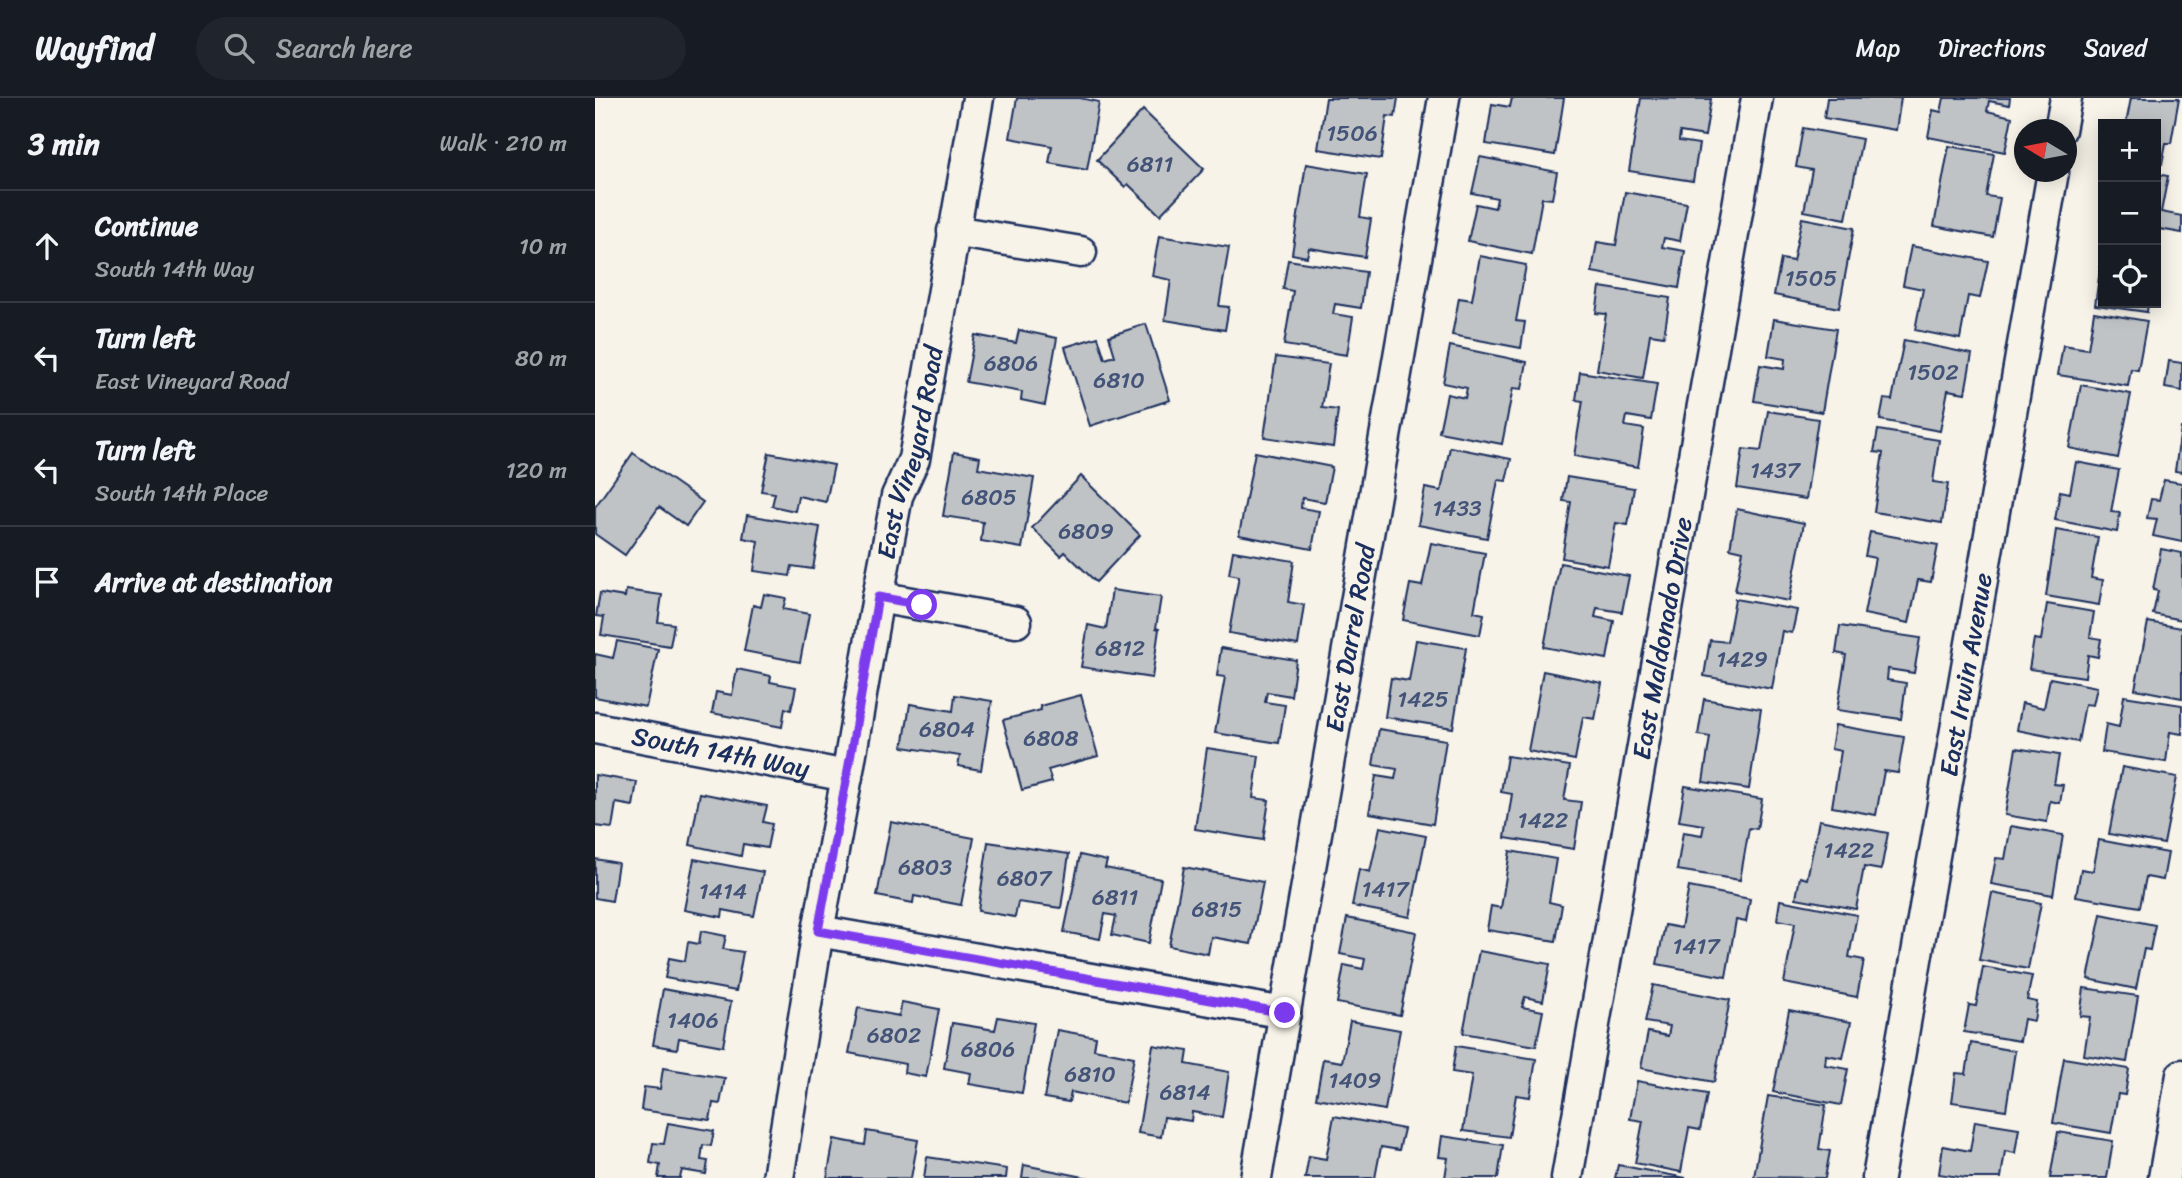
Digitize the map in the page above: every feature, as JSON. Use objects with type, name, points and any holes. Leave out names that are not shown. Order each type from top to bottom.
[{"type":"street","name":"East Vineyard Road","points":[[778,1178],[818,931],[878,597],[897,496],[914,459],[978,98]]},
{"type":"street","name":"East Darrel Road","points":[[1256,1178],[1444,98]]},
{"type":"street","name":"East Maldonado Drive","points":[[1567,1178],[1757,98]]},
{"type":"street","points":[[2062,119],[2066,98]]},
{"type":"street","name":"East Irwin Avenue","points":[[1878,1178],[2051,182]]},
{"type":"street","points":[[953,231],[1081,252]]},
{"type":"street","points":[[878,597],[1016,622]]},
{"type":"street","name":"South 14th Way","points":[[595,728],[847,776]]},
{"type":"street","points":[[818,931],[1285,1013]]},
{"type":"street","points":[[2164,1178],[2182,1075]]},
{"type":"building","points":[[1017,98],[1080,98],[1099,102],[1087,170],[1049,163],[1052,146],[1010,138]]},
{"type":"building","points":[[1326,98],[1398,98],[1395,117],[1387,116],[1381,159],[1318,149]]},
{"type":"building","points":[[1512,98],[1564,98],[1555,155],[1486,144],[1492,104],[1510,107]]},
{"type":"building","points":[[1641,98],[1711,99],[1705,136],[1680,132],[1679,141],[1699,144],[1693,181],[1629,171]]},
{"type":"building","points":[[1827,98],[1901,98],[1896,130],[1824,118]]},
{"type":"building","points":[[1944,98],[2010,98],[2009,105],[1989,101],[1987,111],[2012,117],[2005,152],[1928,137],[1933,110],[1941,112]]},
{"type":"building","points":[[2131,98],[2179,98],[2171,143],[2166,143],[2162,164],[2161,119],[2127,119]]},
{"type":"building","points":[[1143,110],[1204,169],[1160,215],[1128,184],[1125,187],[1097,160]]},
{"type":"building","points":[[1803,128],[1862,139],[1846,219],[1804,211],[1812,170],[1796,167]]},
{"type":"building","points":[[1949,146],[1994,154],[1986,196],[2000,198],[1993,237],[1934,226]]},
{"type":"building","points":[[1480,157],[1557,172],[1552,199],[1542,198],[1532,254],[1468,241],[1476,204],[1495,208],[1497,198],[1472,193]]},
{"type":"building","points":[[1306,164],[1367,174],[1360,217],[1371,219],[1365,257],[1309,248],[1307,257],[1292,254]]},
{"type":"building","points":[[2161,175],[2168,176],[2161,212]]},
{"type":"building","points":[[1625,192],[1687,203],[1680,241],[1664,238],[1662,247],[1685,251],[1679,288],[1592,272],[1597,242],[1616,245]]},
{"type":"building","points":[[2161,212],[2182,216],[2182,233],[2161,229]]},
{"type":"building","points":[[1802,218],[1854,228],[1839,308],[1774,295],[1781,259],[1793,261]]},
{"type":"building","points":[[1159,236],[1229,247],[1219,306],[1229,307],[1225,330],[1165,320],[1171,280],[1152,276]]},
{"type":"building","points":[[1911,246],[1988,261],[1980,298],[1968,296],[1960,339],[1915,330],[1923,289],[1903,285]]},
{"type":"building","points":[[1480,256],[1526,265],[1516,321],[1525,322],[1521,348],[1452,335],[1459,298],[1472,300]]},
{"type":"building","points":[[1288,260],[1366,272],[1361,308],[1335,304],[1333,314],[1353,317],[1347,355],[1284,345],[1293,291],[1283,289]]},
{"type":"building","points":[[2098,284],[2098,305],[2095,305]]},
{"type":"building","points":[[1600,287],[1670,298],[1664,336],[1650,334],[1643,378],[1597,370],[1606,314],[1596,313]]},
{"type":"building","points":[[2117,308],[2147,308],[2147,312]]},
{"type":"building","points":[[2094,312],[2147,321],[2138,370],[2131,369],[2128,386],[2058,375],[2063,345],[2088,349]]},
{"type":"building","points":[[1774,319],[1836,329],[1822,412],[1754,401],[1760,365],[1784,369],[1785,359],[1768,356]]},
{"type":"building","points":[[1146,324],[1170,400],[1090,426],[1065,347],[1098,337],[1105,359],[1115,356],[1109,336]]},
{"type":"building","points":[[1019,330],[1057,338],[1045,405],[1021,400],[1022,392],[966,382],[975,335],[1016,343]]},
{"type":"building","points":[[1904,340],[1972,354],[1965,393],[1948,390],[1940,431],[1880,420],[1884,399],[1892,400]]},
{"type":"building","points":[[1450,346],[1527,362],[1522,389],[1513,388],[1502,444],[1439,432],[1447,394],[1465,398],[1467,388],[1443,383]]},
{"type":"building","points":[[1276,357],[1329,364],[1322,408],[1338,410],[1333,447],[1264,437]]},
{"type":"building","points":[[2169,361],[2182,363],[2182,391],[2165,388]]},
{"type":"building","points":[[1580,372],[1657,384],[1651,420],[1627,416],[1625,426],[1644,429],[1638,467],[1574,456],[1583,401],[1576,400]]},
{"type":"building","points":[[2081,385],[2131,394],[2118,458],[2069,448]]},
{"type":"building","points":[[1768,411],[1818,419],[1806,499],[1737,488],[1743,449],[1761,451]]},
{"type":"building","points":[[2182,428],[2182,472],[2175,471]]},
{"type":"building","points":[[1878,430],[1939,440],[1933,482],[1948,484],[1942,523],[1874,512],[1883,453],[1874,452]]},
{"type":"building","points":[[1450,447],[1511,459],[1506,481],[1498,480],[1487,538],[1418,525],[1425,488],[1441,491]]},
{"type":"building","points":[[954,452],[980,457],[978,468],[1034,478],[1022,548],[981,541],[983,522],[943,516]]},
{"type":"building","points":[[1255,452],[1332,467],[1325,502],[1302,498],[1301,508],[1319,511],[1312,549],[1239,535]]},
{"type":"building","points":[[633,453],[703,502],[686,526],[659,507],[625,555],[595,534],[595,507]]},
{"type":"building","points":[[769,453],[834,465],[826,502],[798,496],[795,511],[772,506],[775,493],[761,491]]},
{"type":"building","points":[[2076,462],[2119,470],[2111,512],[2120,513],[2117,532],[2055,520],[2060,491],[2070,493]]},
{"type":"building","points":[[1081,476],[1140,535],[1096,582],[1065,552],[1061,556],[1032,528]]},
{"type":"building","points":[[1567,477],[1634,488],[1628,525],[1616,523],[1608,566],[1562,558],[1571,502],[1563,501]]},
{"type":"building","points":[[2164,480],[2182,483],[2182,542],[2153,536],[2157,519],[2147,518],[2151,499],[2159,500]]},
{"type":"building","points":[[1737,509],[1804,523],[1789,601],[1735,591],[1743,551],[1730,548]]},
{"type":"building","points":[[747,515],[820,527],[813,569],[792,566],[790,576],[754,571],[758,541],[743,538]]},
{"type":"building","points":[[2056,530],[2098,537],[2091,578],[2103,580],[2099,605],[2046,596]]},
{"type":"building","points":[[1870,532],[1938,545],[1931,582],[1918,580],[1909,623],[1864,614],[1875,558],[1865,556]]},
{"type":"building","points":[[1431,543],[1485,553],[1474,612],[1484,614],[1480,635],[1403,620],[1410,584],[1422,586]]},
{"type":"building","points":[[2161,549],[2182,553],[2182,620],[2153,614],[2158,591],[2153,590]]},
{"type":"building","points":[[1233,551],[1294,561],[1288,602],[1304,605],[1298,645],[1229,633],[1239,576],[1229,574]]},
{"type":"building","points":[[1560,563],[1629,576],[1622,612],[1597,608],[1595,617],[1614,621],[1607,659],[1544,647]]},
{"type":"building","points":[[626,590],[662,595],[658,622],[674,624],[670,646],[601,635],[604,617],[596,616],[600,593],[625,597]]},
{"type":"building","points":[[1112,590],[1161,597],[1152,678],[1081,667],[1088,625],[1106,629]]},
{"type":"building","points":[[764,594],[786,598],[783,609],[809,614],[800,662],[744,651],[753,605],[761,607]]},
{"type":"building","points":[[1735,599],[1797,610],[1792,633],[1782,631],[1772,689],[1704,676],[1710,640],[1727,642]]},
{"type":"building","points":[[2047,604],[2094,612],[2090,637],[2101,639],[2098,657],[2088,655],[2085,677],[2029,669],[2034,639],[2041,640]]},
{"type":"building","points":[[2148,622],[2182,628],[2182,698],[2135,689]]},
{"type":"building","points":[[1840,626],[1920,638],[1914,673],[1888,669],[1887,680],[1906,683],[1901,719],[1837,710],[1846,655],[1836,653]]},
{"type":"building","points":[[1416,640],[1466,648],[1453,728],[1385,717],[1391,678],[1409,681]]},
{"type":"building","points":[[617,641],[658,649],[646,707],[595,697],[595,654],[613,658]]},
{"type":"building","points":[[1221,648],[1296,660],[1291,696],[1267,692],[1265,702],[1285,705],[1279,743],[1215,733],[1225,677],[1217,676]]},
{"type":"building","points":[[737,669],[771,676],[770,682],[796,687],[791,710],[785,708],[782,727],[712,713],[716,692],[732,695]]},
{"type":"building","points":[[1543,671],[1602,683],[1595,719],[1583,717],[1575,760],[1528,751]]},
{"type":"building","points":[[2050,678],[2097,687],[2093,705],[2085,704],[2078,742],[2017,730],[2022,703],[2044,708]]},
{"type":"building","points":[[955,695],[992,701],[981,770],[958,766],[960,756],[903,747],[910,704],[953,711]]},
{"type":"building","points":[[1081,695],[1098,756],[1048,770],[1052,782],[1022,790],[1003,720]]},
{"type":"building","points":[[2124,696],[2182,705],[2182,734],[2170,732],[2166,762],[2102,752],[2106,724],[2119,727]]},
{"type":"building","points":[[1704,699],[1761,709],[1749,789],[1703,782],[1710,737],[1698,735]]},
{"type":"building","points":[[1835,725],[1904,737],[1898,773],[1884,771],[1876,815],[1832,807],[1841,751],[1831,749]]},
{"type":"building","points":[[1379,729],[1446,740],[1433,824],[1369,813],[1376,776],[1395,779],[1397,769],[1373,765]]},
{"type":"building","points":[[1207,748],[1259,756],[1253,798],[1269,800],[1263,840],[1195,829]]},
{"type":"building","points":[[2016,748],[2059,755],[2054,784],[2063,785],[2060,803],[2050,801],[2047,822],[2005,815]]},
{"type":"building","points":[[1507,756],[1570,766],[1564,800],[1581,802],[1574,849],[1505,838],[1512,794],[1501,792]]},
{"type":"building","points":[[2122,767],[2177,777],[2164,844],[2109,834]]},
{"type":"building","points":[[595,775],[637,782],[633,806],[616,803],[612,828],[595,826]]},
{"type":"building","points":[[1685,786],[1762,799],[1757,829],[1749,828],[1740,880],[1677,870],[1683,832],[1702,835],[1704,825],[1679,821]]},
{"type":"building","points":[[700,793],[767,806],[763,822],[772,824],[767,848],[743,844],[741,856],[690,845]]},
{"type":"building","points":[[1819,820],[1888,833],[1881,870],[1864,867],[1856,909],[1796,898],[1800,877],[1807,879]]},
{"type":"building","points":[[891,822],[974,838],[961,905],[914,896],[913,903],[877,896]]},
{"type":"building","points":[[2011,826],[2063,835],[2053,895],[1991,884],[1996,858],[2005,859]]},
{"type":"building","points":[[1380,827],[1426,836],[1410,917],[1352,906],[1359,869],[1370,872]]},
{"type":"building","points":[[2099,840],[2168,853],[2163,880],[2146,877],[2140,907],[2076,896],[2081,869],[2093,871]]},
{"type":"building","points":[[988,842],[1069,854],[1061,908],[1018,902],[1015,917],[978,911]]},
{"type":"building","points":[[1510,851],[1556,859],[1549,902],[1562,905],[1556,941],[1487,930],[1491,906],[1501,908]]},
{"type":"building","points":[[1080,855],[1107,861],[1105,868],[1161,879],[1149,943],[1112,935],[1116,916],[1105,914],[1100,939],[1064,932]]},
{"type":"building","points":[[595,859],[618,863],[612,901],[595,898]]},
{"type":"building","points":[[694,859],[763,872],[754,916],[723,910],[722,917],[684,910]]},
{"type":"building","points":[[1184,867],[1263,882],[1251,944],[1211,937],[1208,954],[1169,946]]},
{"type":"building","points":[[1689,887],[1750,899],[1746,922],[1736,920],[1726,977],[1657,964],[1665,925],[1681,928]]},
{"type":"building","points":[[1992,893],[2041,903],[2028,969],[1979,960]]},
{"type":"building","points":[[1780,900],[1857,915],[1849,957],[1864,960],[1857,997],[1784,983],[1795,923],[1777,920]]},
{"type":"building","points":[[2101,914],[2155,925],[2150,950],[2144,949],[2136,989],[2088,979]]},
{"type":"building","points":[[1347,918],[1416,932],[1400,1015],[1337,1003],[1344,965],[1363,969],[1365,959],[1340,954]]},
{"type":"building","points":[[701,931],[726,936],[723,949],[743,952],[736,991],[665,978],[669,958],[685,961],[688,942],[699,944]]},
{"type":"building","points":[[1479,951],[1550,964],[1543,1001],[1525,997],[1522,1007],[1543,1011],[1536,1046],[1463,1033]]},
{"type":"building","points":[[1983,967],[2032,976],[2027,1000],[2037,1002],[2034,1021],[2024,1019],[2020,1041],[1964,1032],[1969,1005],[1976,1006]]},
{"type":"building","points":[[1653,985],[1730,1000],[1714,1082],[1641,1068],[1648,1032],[1668,1036],[1670,1026],[1645,1022]]},
{"type":"building","points":[[2084,988],[2138,996],[2127,1062],[2084,1055],[2090,1017],[2080,1016]]},
{"type":"building","points":[[663,989],[731,1002],[723,1046],[679,1038],[677,1049],[653,1045]]},
{"type":"building","points":[[902,1002],[939,1009],[926,1077],[904,1073],[905,1064],[849,1053],[858,1008],[899,1016]]},
{"type":"building","points":[[1789,1010],[1851,1022],[1843,1058],[1826,1055],[1825,1065],[1848,1069],[1841,1105],[1773,1092]]},
{"type":"building","points":[[998,1017],[1034,1023],[1022,1093],[969,1084],[971,1073],[944,1068],[952,1023],[995,1030]]},
{"type":"building","points":[[1350,1021],[1400,1030],[1385,1110],[1316,1098],[1323,1059],[1342,1062]]},
{"type":"building","points":[[1057,1030],[1096,1037],[1094,1049],[1134,1057],[1125,1103],[1071,1092],[1069,1102],[1044,1098]]},
{"type":"building","points":[[1971,1043],[2015,1051],[2006,1110],[1952,1102],[1956,1073],[1966,1074]]},
{"type":"building","points":[[1153,1045],[1188,1051],[1186,1064],[1229,1072],[1222,1117],[1192,1112],[1191,1121],[1164,1117],[1161,1137],[1138,1133]]},
{"type":"building","points":[[1456,1046],[1536,1059],[1530,1097],[1516,1095],[1509,1137],[1463,1131],[1472,1075],[1452,1072]]},
{"type":"building","points":[[2064,1058],[2129,1069],[2125,1095],[2118,1094],[2111,1133],[2053,1123]]},
{"type":"building","points":[[663,1068],[725,1078],[720,1104],[713,1103],[710,1120],[641,1110],[644,1087],[660,1089]]},
{"type":"building","points":[[1637,1081],[1707,1094],[1700,1130],[1689,1128],[1681,1172],[1635,1163],[1643,1121],[1630,1119]]},
{"type":"building","points":[[1768,1096],[1826,1105],[1819,1149],[1830,1151],[1825,1178],[1754,1177]]},
{"type":"building","points":[[1334,1116],[1404,1129],[1399,1150],[1381,1147],[1375,1178],[1305,1178],[1309,1156],[1326,1159]]},
{"type":"building","points":[[1975,1121],[2019,1128],[2015,1153],[2005,1151],[2001,1178],[1966,1178],[1939,1174],[1943,1146],[1970,1151]]},
{"type":"building","points":[[668,1123],[714,1131],[711,1146],[703,1145],[701,1160],[708,1161],[706,1174],[682,1170],[680,1178],[658,1178],[660,1165],[650,1163],[653,1143],[664,1144]]},
{"type":"building","points":[[867,1131],[918,1140],[911,1178],[827,1178],[834,1139],[865,1145]]},
{"type":"building","points":[[2058,1132],[2113,1141],[2107,1178],[2050,1178]]},
{"type":"building","points":[[1442,1136],[1503,1145],[1498,1178],[1445,1178],[1448,1158],[1439,1157]]},
{"type":"building","points":[[927,1157],[1007,1169],[1006,1178],[924,1178]]},
{"type":"building","points":[[1024,1165],[1089,1178],[1022,1178]]},
{"type":"building","points":[[1618,1165],[1686,1178],[1615,1178]]},
{"type":"route","points":[[922,605],[878,597],[818,931],[1285,1013]]}]
